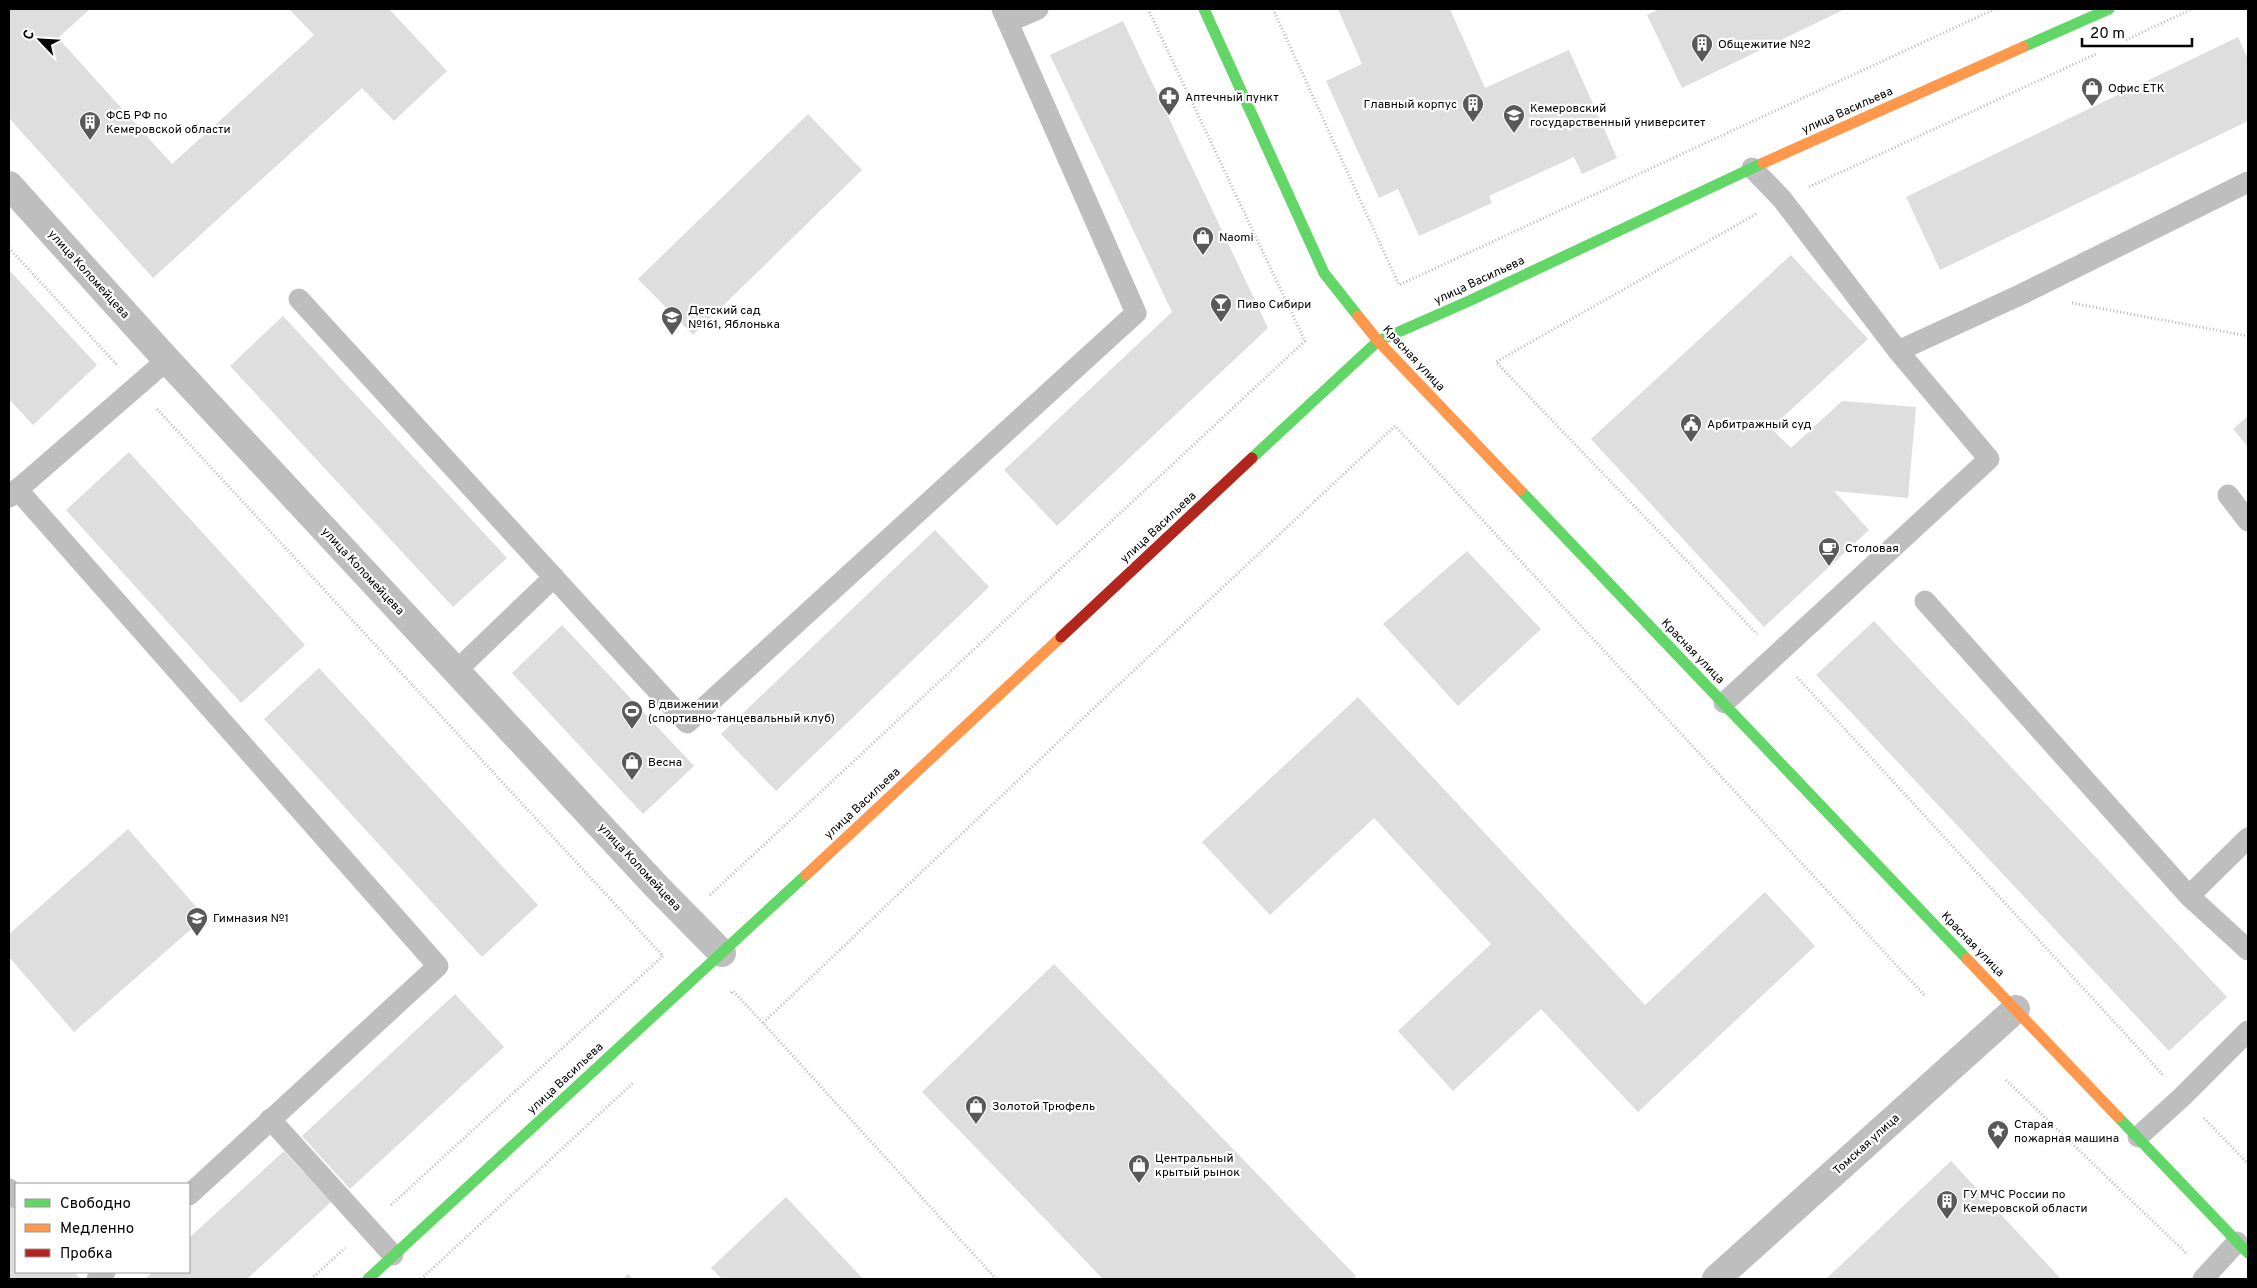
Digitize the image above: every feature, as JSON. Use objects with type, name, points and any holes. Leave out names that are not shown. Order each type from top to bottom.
[{"type":"street","name":"Красная улица","points":[[1204,9],[1324,273],[1378,341],[2243,1247]]},
{"type":"street","name":"улица Васильева","points":[[368,1279],[722,953],[1378,341],[1752,168],[2109,9]]},
{"type":"street","name":"улица Коломейцева","points":[[9,185],[167,360],[456,672],[658,888],[722,953]]},
{"type":"street","name":"Томская улица","points":[[1716,1279],[2016,1009]]},
{"type":"lane","points":[[299,299],[687,722],[1136,313],[1005,16],[1038,9]]},
{"type":"lane","points":[[1724,703],[1988,459],[1898,351],[1782,199],[1752,168]]},
{"type":"lane","points":[[1898,351],[2022,294],[2248,182]]},
{"type":"lane","points":[[167,360],[13,493],[438,966],[190,1194]]},
{"type":"lane","points":[[2228,495],[2248,521]]},
{"type":"lane","points":[[456,672],[554,577]]},
{"type":"lane","points":[[1925,601],[2189,896],[2248,950]]},
{"type":"lane","points":[[2189,896],[2248,838]]},
{"type":"lane","points":[[2138,1137],[2183,1096],[2248,1031]]},
{"type":"lane","points":[[270,1119],[393,1255]]},
{"type":"lane","points":[[2206,1277],[2243,1247]]},
{"type":"path","points":[[705,900],[1305,341],[1148,9]]},
{"type":"path","points":[[1273,9],[1399,285],[1995,9]]},
{"type":"path","points":[[2124,41],[2192,9]]},
{"type":"path","points":[[2098,53],[1782,199],[1496,362],[1777,655],[2183,1096],[2248,1164]]},
{"type":"path","points":[[9,248],[663,956],[311,1279]]},
{"type":"path","points":[[2022,294],[2248,336]]},
{"type":"path","points":[[764,1023],[1395,426],[1925,996]]},
{"type":"path","points":[[726,997],[733,991],[764,1023],[996,1279]]},
{"type":"path","points":[[422,1279],[640,1077]]},
{"type":"path","points":[[2006,1080],[2206,1277]]},
{"type":"building","name":"ФСБ РФ по Кемеровской области","points":[[9,9],[90,9],[58,38],[172,164],[314,35],[289,9],[389,9],[447,71],[394,121],[362,88],[153,278],[9,118]]},
{"type":"building","name":"Главный корпус","points":[[1338,9],[1450,9],[1485,88],[1569,50],[1617,158],[1582,174],[1574,157],[1489,196],[1492,203],[1419,236],[1398,189],[1379,198],[1326,81],[1362,64]]},
{"type":"building","name":"Общежитие №2","points":[[1659,9],[1845,9],[1682,88],[1647,15]]},
{"type":"building","points":[[1123,21],[1268,328],[1057,526],[1004,470],[1172,312],[1050,55]]},
{"type":"building","points":[[2238,37],[2248,59],[2248,121],[1940,270],[1906,197]]},
{"type":"building","points":[[808,114],[862,170],[693,335],[638,279]]},
{"type":"building","name":"Арбитражный суд","points":[[1791,255],[1868,339],[1771,428],[1791,448],[1842,401],[1916,407],[1908,498],[1834,491],[1869,530],[1764,627],[1591,439]]},
{"type":"building","points":[[9,270],[97,365],[33,425],[9,399]]},
{"type":"building","points":[[283,316],[507,558],[453,607],[230,366]]},
{"type":"building","points":[[2248,416],[2248,447],[2233,429]]},
{"type":"building","points":[[129,452],[305,645],[241,703],[66,510]]},
{"type":"building","points":[[935,530],[989,587],[776,791],[721,734]]},
{"type":"building","points":[[1467,551],[1541,629],[1458,706],[1383,624]]},
{"type":"building","points":[[1874,621],[2227,997],[2169,1051],[1816,675]]},
{"type":"building","points":[[562,625],[694,766],[643,814],[512,673]]},
{"type":"building","points":[[319,668],[538,905],[482,957],[264,719]]},
{"type":"building","points":[[1358,697],[1645,1005],[1765,892],[1815,946],[1638,1112],[1541,1009],[1453,1091],[1398,1031],[1491,944],[1374,818],[1270,915],[1202,842]]},
{"type":"building","points":[[128,829],[205,917],[74,1032],[9,957],[9,934]]},
{"type":"building","name":"Центральный крытый рынок","points":[[1054,964],[1356,1276],[1353,1279],[1103,1279],[922,1092]]},
{"type":"building","points":[[455,994],[504,1047],[350,1189],[302,1136]]},
{"type":"building","points":[[284,1151],[331,1202],[247,1279],[145,1279],[152,1273],[190,1273],[190,1237]]},
{"type":"building","name":"ГУ МЧС России по Кемеровской области","points":[[1951,1161],[2061,1279],[1826,1279]]},
{"type":"building","points":[[786,1197],[863,1279],[722,1279],[711,1268]]},
{"type":"building","points":[[9,1201],[15,1208],[15,1273],[75,1273],[81,1279],[9,1279]]},
{"type":"building","points":[[628,1274],[633,1279],[623,1279]]},
{"type":"traffic: fast","points":[[1204,9],[1324,273],[1358,316]]},
{"type":"traffic: fast","points":[[2023,47],[2109,9]]},
{"type":"traffic: fast","points":[[1252,458],[1378,341],[1469,301],[1763,163]]},
{"type":"traffic: fast","points":[[1520,490],[1967,959]]},
{"type":"traffic: fast","points":[[368,1279],[806,875]]},
{"type":"traffic: fast","points":[[2118,1117],[2248,1253]]},
{"type":"traffic: slow","points":[[1763,163],[2023,47]]},
{"type":"traffic: slow","points":[[1358,316],[1378,341],[1520,490]]},
{"type":"traffic: slow","points":[[806,875],[1061,637]]},
{"type":"traffic: slow","points":[[1967,959],[2118,1117]]},
{"type":"traffic: jam","points":[[1061,637],[1252,458]]},
{"type":"place","name":"Общежитие №2","points":[[1702,63]]},
{"type":"place","name":"Офис ЕТК","points":[[2092,107]]},
{"type":"place","name":"Аптечный пункт","points":[[1169,116]]},
{"type":"place","name":"Главный корпус","points":[[1473,123]]},
{"type":"place","name":"Кемеровский государственный университет","points":[[1514,134]]},
{"type":"place","name":"ФСБ РФ по Кемеровской области","points":[[90,141]]},
{"type":"place","name":"Naomi","points":[[1203,256]]},
{"type":"place","name":"Пиво Сибири","points":[[1221,323]]},
{"type":"place","name":"Детский сад №161, Яблонька","points":[[672,336]]},
{"type":"place","name":"Арбитражный суд","points":[[1691,443]]},
{"type":"place","name":"Столовая","points":[[1829,567]]},
{"type":"place","name":"В движении (спортивно-танцевальный клуб)","points":[[632,730]]},
{"type":"place","name":"Весна","points":[[632,781]]},
{"type":"place","name":"Гимназия №1","points":[[197,937]]},
{"type":"place","name":"Золотой Трюфель","points":[[976,1125]]},
{"type":"place","name":"Старая пожарная машина","points":[[1998,1150]]},
{"type":"place","name":"Центральный крытый рынок","points":[[1139,1184]]},
{"type":"place","name":"ГУ МЧС России по Кемеровской области","points":[[1947,1220]]}]
